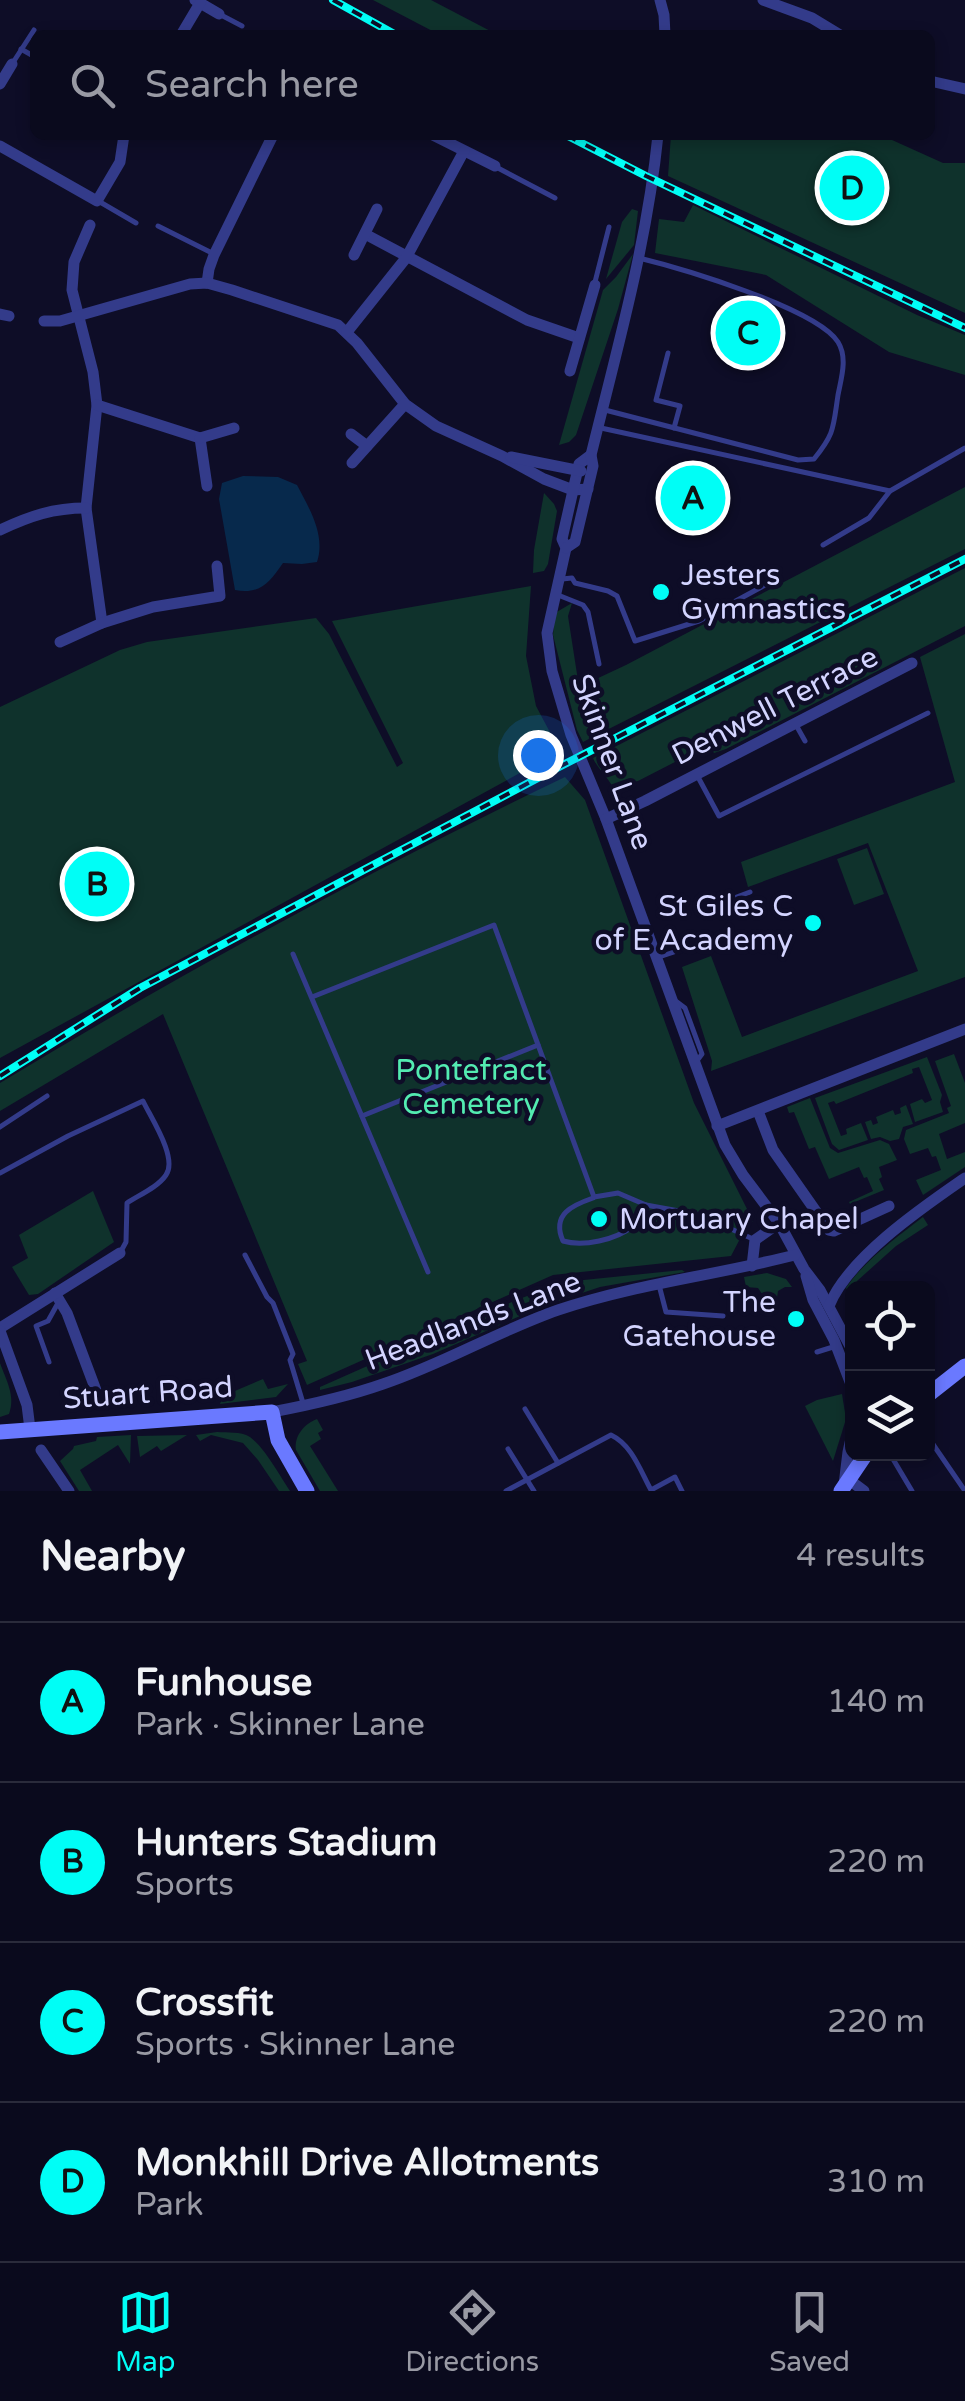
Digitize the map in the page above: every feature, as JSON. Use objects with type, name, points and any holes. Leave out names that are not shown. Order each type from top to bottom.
[{"type":"street","points":[[660,0],[665,30]]},
{"type":"street","points":[[763,0],[812,18],[832,30]]},
{"type":"street","points":[[184,30],[198,2],[219,14]]},
{"type":"street","points":[[0,84],[12,64]]},
{"type":"street","points":[[935,82],[965,89]]},
{"type":"street","points":[[0,146],[97,201],[120,162],[123,140]]},
{"type":"street","points":[[208,283],[214,255],[271,140]]},
{"type":"street","points":[[443,140],[495,166]]},
{"type":"street","name":"Skinner Lane","points":[[566,548],[575,542],[588,489],[593,466],[591,454],[650,209],[657,140]]},
{"type":"street","points":[[347,332],[406,258],[464,151]]},
{"type":"street","points":[[354,255],[378,209]]},
{"type":"street","points":[[90,225],[74,262],[72,290],[98,406],[86,508],[102,623]]},
{"type":"street","points":[[364,234],[527,320],[579,338]]},
{"type":"street","points":[[44,322],[60,321],[190,284],[208,283],[338,326],[405,404],[436,426],[544,479],[573,490],[588,489]]},
{"type":"street","points":[[570,371],[594,285]]},
{"type":"street","points":[[352,463],[405,404]]},
{"type":"street","points":[[98,406],[200,438],[234,428]]},
{"type":"street","points":[[351,434],[368,446]]},
{"type":"street","points":[[200,438],[208,486]]},
{"type":"street","name":"Skinner Lane","points":[[591,454],[579,464],[562,539],[566,548],[546,633],[552,670],[571,735],[606,819],[725,1145],[779,1223],[829,1306],[841,1337]]},
{"type":"street","points":[[502,456],[591,474]]},
{"type":"street","points":[[0,530],[42,512],[86,508]]},
{"type":"street","points":[[60,642],[153,607],[226,595],[217,566]]},
{"type":"street","name":"Denwell Terrace","points":[[606,819],[912,663]]},
{"type":"street","points":[[717,1126],[965,1029]]},
{"type":"street","points":[[758,1110],[773,1150],[829,1230],[890,1206]]},
{"type":"street","points":[[829,1306],[850,1273],[889,1236],[965,1178]]},
{"type":"street","points":[[752,1266],[755,1240],[779,1223]]},
{"type":"street","points":[[30,1429],[27,1406],[0,1330],[57,1297],[120,1253]]},
{"type":"street","name":"Headlands Lane","points":[[272,1412],[383,1384],[568,1307],[796,1254]]},
{"type":"street","points":[[804,1269],[814,1300],[841,1337],[848,1371]]},
{"type":"street","points":[[57,1297],[67,1313],[100,1401]]},
{"type":"street","points":[[935,1390],[963,1371]]},
{"type":"street","name":"Stuart Road","points":[[0,1432],[272,1412],[278,1440],[307,1491]]},
{"type":"street","points":[[50,1455],[69,1491]]},
{"type":"street","points":[[861,1461],[844,1485],[864,1491]]},
{"type":"lane","points":[[219,14],[242,26]]},
{"type":"lane","points":[[12,64],[30,36]]},
{"type":"lane","points":[[21,48],[30,53]]},
{"type":"lane","points":[[495,166],[555,198]]},
{"type":"lane","points":[[97,201],[136,223]]},
{"type":"lane","points":[[158,226],[214,255]]},
{"type":"lane","points":[[594,285],[609,226]]},
{"type":"lane","points":[[602,409],[798,460],[814,459],[832,438],[844,360],[838,342],[814,322],[748,291],[638,258]]},
{"type":"lane","points":[[668,352],[656,400],[680,406],[674,428]]},
{"type":"lane","points":[[598,427],[890,491]]},
{"type":"lane","points":[[823,545],[869,518],[890,491],[965,448]]},
{"type":"lane","points":[[558,579],[572,578],[575,583],[617,596],[634,641],[699,621],[767,584]]},
{"type":"lane","points":[[555,594],[583,604],[599,664]]},
{"type":"lane","points":[[697,774],[719,816],[928,712]]},
{"type":"lane","points":[[795,722],[805,741]]},
{"type":"lane","points":[[813,756],[818,767]]},
{"type":"lane","points":[[734,898],[750,892]]},
{"type":"lane","points":[[312,997],[494,925],[594,1197]]},
{"type":"lane","points":[[657,957],[713,939]]},
{"type":"lane","points":[[293,954],[428,1272]]},
{"type":"lane","points":[[362,1116],[538,1045]]},
{"type":"lane","points":[[0,1127],[48,1096]]},
{"type":"lane","points":[[3,1172],[68,1136],[143,1102],[170,1156],[170,1168],[164,1178],[127,1203],[126,1242],[120,1253]]},
{"type":"lane","points":[[646,1205],[635,1224],[600,1240],[574,1244],[563,1240],[559,1233],[561,1220],[572,1205],[618,1194],[646,1205],[701,1215],[755,1240]]},
{"type":"lane","points":[[244,1256],[273,1303],[293,1354],[290,1360],[304,1406]]},
{"type":"lane","points":[[659,1285],[666,1312],[722,1316]]},
{"type":"lane","points":[[49,1362],[36,1326],[48,1320],[57,1297]]},
{"type":"lane","points":[[818,1352],[841,1337]]},
{"type":"lane","points":[[525,1408],[558,1463]]},
{"type":"lane","points":[[506,1491],[611,1435],[629,1449],[651,1490],[674,1477],[682,1491]]},
{"type":"lane","points":[[935,1448],[964,1491]]},
{"type":"lane","points":[[508,1449],[534,1491]]},
{"type":"lane","points":[[897,1461],[912,1491]]},
{"type":"green space","points":[[373,0],[431,0],[488,30],[430,30]]},
{"type":"green space","points":[[671,140],[892,140],[943,163],[965,163],[965,313],[668,176]]},
{"type":"green space","points":[[693,205],[965,335],[965,375],[889,352],[766,275],[655,253],[659,219],[684,222]]},
{"type":"green space","points":[[632,209],[638,211],[634,245],[606,279],[622,222]]},
{"type":"green space","points":[[633,254],[576,435],[559,445],[603,290]]},
{"type":"green space","points":[[965,487],[965,549],[583,742],[553,635],[555,613],[572,603],[568,616],[579,687]]},
{"type":"green space","points":[[544,493],[557,511],[548,564],[544,571],[533,573],[534,550]]},
{"type":"green space","points":[[965,568],[965,626],[726,749],[714,753],[708,745],[638,781],[613,787],[594,761],[593,758]]},
{"type":"green space","points":[[531,586],[526,656],[536,706],[560,751],[0,1058],[0,707],[120,650],[147,642],[316,618],[329,634],[397,767],[403,763],[332,621]]},
{"type":"green space","points":[[965,634],[965,977],[711,1071],[712,1061],[682,967],[711,956],[742,1037],[918,971],[868,843],[748,887],[741,862],[955,782],[920,657]]},
{"type":"green space","name":"Pontefract Cemetery","points":[[565,777],[585,800],[694,1103],[753,1221],[731,1256],[553,1275],[307,1385],[298,1364],[307,1361],[163,1014],[0,1111],[0,1083],[279,923]]},
{"type":"green space","points":[[867,848],[884,894],[854,905],[837,859]]},
{"type":"green space","points":[[954,1054],[965,1083],[965,1123],[939,1134],[947,1159],[965,1152],[965,1167],[923,1195],[916,1180],[941,1170],[928,1148],[910,1154],[904,1139],[906,1130],[949,1113],[947,1108],[951,1106],[935,1061]]},
{"type":"green space","points":[[927,1057],[942,1095],[943,1112],[915,1122],[910,1104],[932,1100],[919,1067],[912,1069],[913,1073],[836,1104],[828,1103],[841,1136],[847,1134],[846,1129],[861,1123],[868,1140],[839,1150],[832,1144],[815,1098]]},
{"type":"green space","points":[[810,1098],[830,1148],[838,1153],[880,1140],[889,1144],[897,1160],[879,1167],[884,1190],[850,1204],[873,1191],[859,1167],[829,1179],[815,1147],[809,1149],[794,1112],[789,1113],[787,1107]]},
{"type":"green space","points":[[906,1105],[913,1124],[903,1127],[899,1139],[871,1139],[865,1122],[878,1123],[876,1117],[893,1110],[895,1115],[901,1113],[900,1108]]},
{"type":"green space","points":[[93,1191],[114,1242],[38,1294],[29,1295],[12,1267],[28,1258],[19,1235]]},
{"type":"green space","points":[[923,1217],[928,1225],[896,1246],[857,1281],[852,1281],[881,1250]]},
{"type":"green space","points":[[685,1272],[600,1287],[543,1306],[433,1354],[320,1390],[564,1282]]},
{"type":"green space","points":[[767,1273],[786,1279],[792,1287],[785,1287],[778,1291],[777,1298],[767,1301],[758,1288],[746,1287],[744,1277]]},
{"type":"green space","points":[[0,1363],[11,1401],[9,1414],[0,1417]]},
{"type":"green space","points":[[263,1379],[268,1389],[288,1384],[276,1397],[220,1404],[223,1396]]},
{"type":"green space","points":[[842,1394],[845,1422],[833,1461],[805,1406]]},
{"type":"green space","points":[[317,1419],[323,1430],[318,1433],[321,1439],[310,1446],[338,1491],[320,1491],[296,1450],[301,1431]]},
{"type":"green space","points":[[217,1432],[250,1437],[290,1491],[279,1491],[243,1443],[211,1435],[200,1441],[196,1435]]},
{"type":"green space","points":[[131,1435],[130,1464],[118,1445],[80,1470],[92,1491],[79,1491],[60,1461],[74,1446],[96,1441],[97,1437]]},
{"type":"green space","points":[[187,1435],[161,1451],[157,1446],[140,1457],[137,1436]]},
{"type":"water","points":[[243,476],[278,477],[297,485],[315,522],[319,542],[317,562],[283,563],[264,586],[251,591],[235,590],[219,499],[222,483]]},
{"type":"railway","points":[[333,0],[387,30]]},
{"type":"railway","points":[[576,140],[965,328]]},
{"type":"railway","points":[[0,1076],[140,988],[965,559]]},
{"type":"place","name":"Monkhill Drive Allotments","points":[[852,188]]},
{"type":"place","name":"Crossfit","points":[[748,333]]},
{"type":"place","name":"Funhouse","points":[[693,498]]},
{"type":"place","name":"Jesters Gymnastics","points":[[661,592]]},
{"type":"place","name":"Hunters Stadium","points":[[97,884]]},
{"type":"place","name":"St Giles C of E Academy","points":[[813,923]]},
{"type":"place","name":"Mortuary Chapel","points":[[599,1219]]},
{"type":"place","name":"The Gatehouse","points":[[796,1319]]}]
